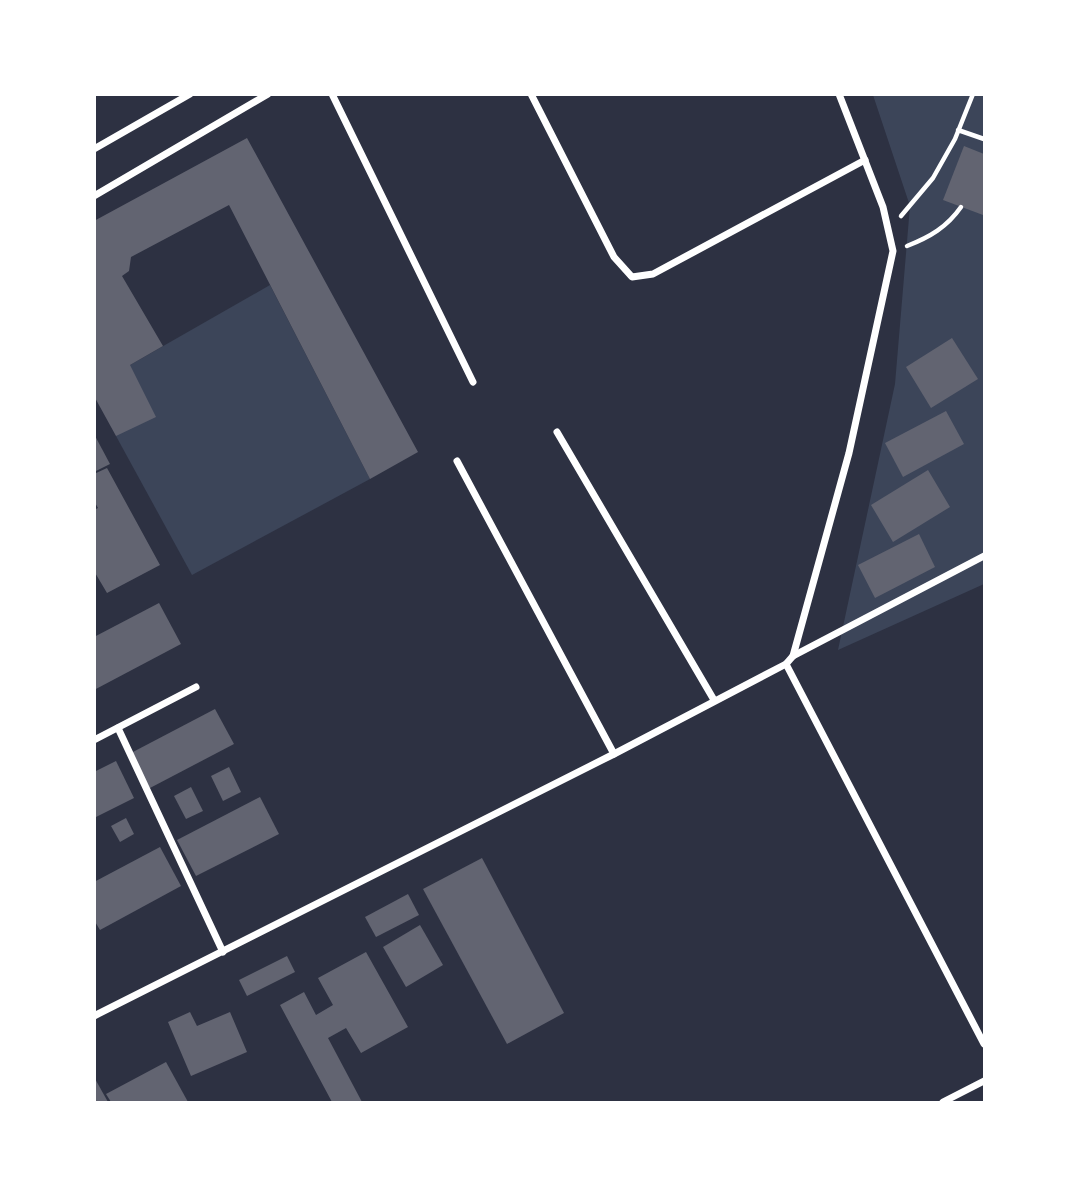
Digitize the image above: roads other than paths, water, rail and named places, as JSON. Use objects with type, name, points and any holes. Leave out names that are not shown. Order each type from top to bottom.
[{"type":"street","points":[[94,149],[190,94]]},
{"type":"street","points":[[94,196],[268,94]]},
{"type":"street","points":[[332,94],[473,382]]},
{"type":"street","points":[[531,94],[614,257],[632,277],[653,274],[865,160]]},
{"type":"street","points":[[793,656],[849,453],[893,251],[890,229],[839,94]]},
{"type":"street","points":[[557,432],[714,700]]},
{"type":"street","points":[[457,461],[614,754]]},
{"type":"street","points":[[94,1016],[614,754],[786,664],[793,656],[985,556]]},
{"type":"street","points":[[786,664],[985,1044]]},
{"type":"street","points":[[94,740],[196,687]]},
{"type":"street","points":[[118,728],[223,952]]},
{"type":"street","points":[[943,1102],[985,1081]]}]
